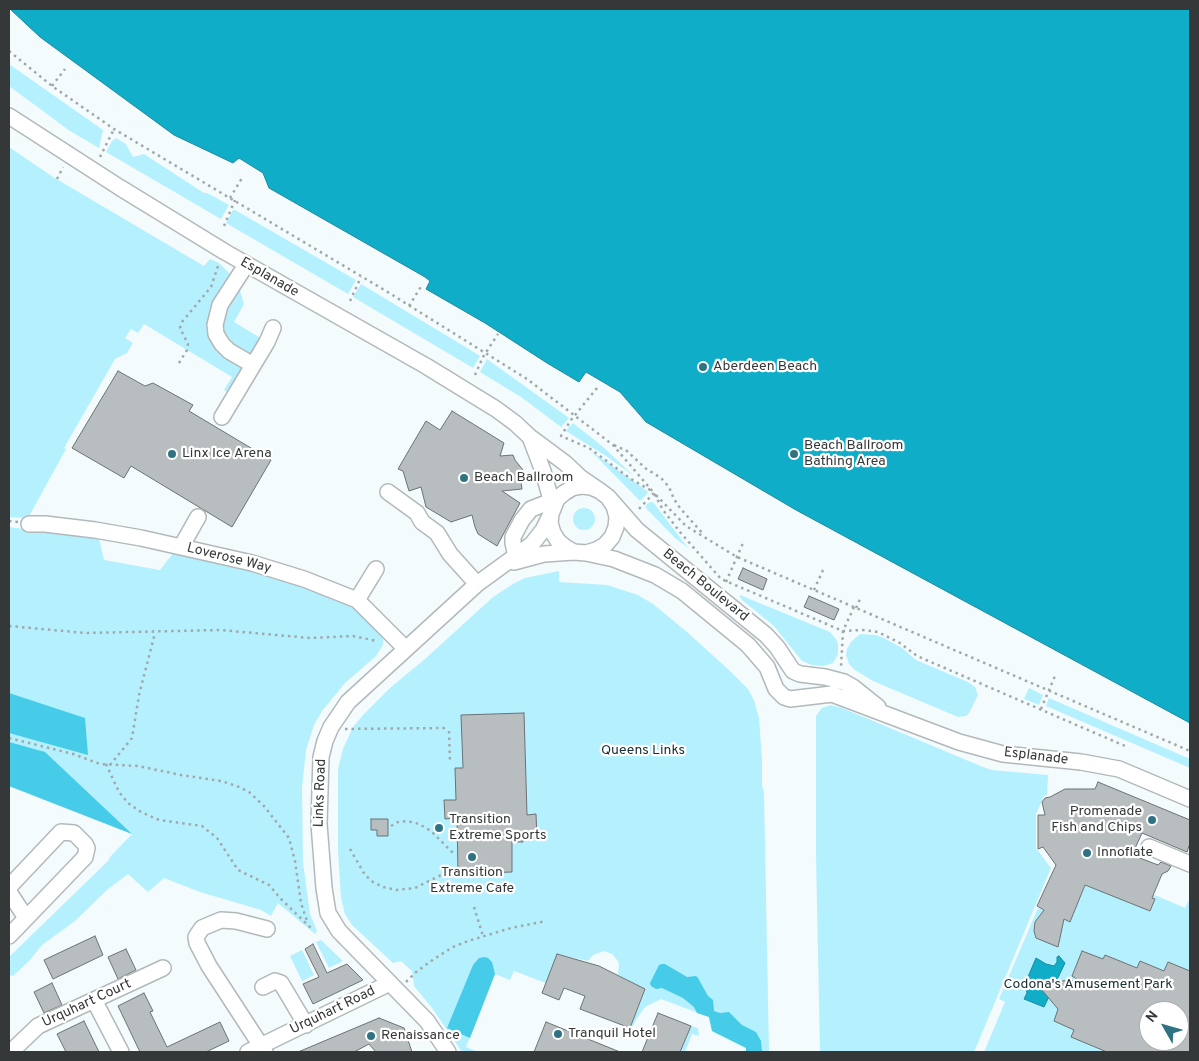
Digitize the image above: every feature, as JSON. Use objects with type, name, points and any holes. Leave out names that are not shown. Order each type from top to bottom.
[{"type":"street","name":"Esplanade","points":[[9,116],[119,187],[246,265],[426,366],[496,409],[604,494]]},
{"type":"street","points":[[246,265],[220,305],[215,325],[216,334],[222,344],[229,351],[253,366]]},
{"type":"street","points":[[222,417],[267,342],[273,328]]},
{"type":"street","name":"Esplanade","points":[[530,437],[543,471],[553,506]]},
{"type":"street","points":[[582,486],[604,494],[614,506],[616,517],[614,532],[605,545],[596,550],[580,552],[565,548],[558,541],[550,524],[553,506],[564,492],[572,488],[582,486]]},
{"type":"street","points":[[388,492],[417,513],[422,522],[441,538],[450,554],[477,584]]},
{"type":"street","name":"Beach Boulevard","points":[[604,494],[637,530],[766,635],[793,671],[800,674]]},
{"type":"street","points":[[510,561],[513,537],[522,520],[531,509],[553,506]]},
{"type":"street","name":"Links Road","points":[[448,1052],[432,1027],[339,931],[328,913],[322,867],[319,795],[321,757],[330,730],[348,702],[477,584],[510,561],[538,538],[553,506]]},
{"type":"street","points":[[181,547],[198,517]]},
{"type":"street","name":"Loverose Way","points":[[29,524],[46,524],[95,530],[181,547],[271,568],[332,589],[357,600],[406,649]]},
{"type":"street","name":"Beach Boulevard","points":[[580,552],[614,559],[655,575],[682,591],[748,645],[767,667],[780,694],[790,699]]},
{"type":"street","name":"Links Road","points":[[510,561],[544,554],[580,552]]},
{"type":"street","points":[[357,600],[376,569]]},
{"type":"street","name":"Esplanade","points":[[800,674],[814,675],[844,682],[864,695],[883,712]]},
{"type":"street","name":"Esplanade","points":[[790,699],[832,694],[883,712],[935,734],[983,749],[1013,755],[1081,762],[1119,769],[1190,799]]},
{"type":"street","points":[[9,887],[61,832],[74,833],[85,844],[87,848],[85,857],[9,936]]},
{"type":"street","points":[[1149,847],[1190,864]]},
{"type":"street","points":[[9,892],[26,918]]},
{"type":"street","points":[[258,1050],[209,966],[197,943],[196,937],[202,928],[221,920],[267,929]]},
{"type":"street","name":"Urquhart Court","points":[[16,1047],[38,1026],[163,968]]},
{"type":"street","points":[[263,987],[275,982],[281,983],[306,1025]]},
{"type":"street","name":"Urquhart Road","points":[[258,1050],[306,1025],[394,986]]},
{"type":"street","points":[[94,1000],[122,1052]]},
{"type":"path","points":[[9,52],[52,86],[114,129],[235,200],[527,379],[613,445],[654,493],[686,526],[737,557],[1190,751]]},
{"type":"path","points":[[52,86],[65,69]]},
{"type":"path","points":[[100,157],[114,129]]},
{"type":"path","points":[[230,198],[242,178]]},
{"type":"path","points":[[224,226],[235,200]]},
{"type":"path","points":[[178,363],[188,344],[180,328],[182,322],[211,287],[225,252]]},
{"type":"path","points":[[350,302],[361,277]]},
{"type":"path","points":[[409,306],[422,285]]},
{"type":"path","points":[[475,375],[498,334]]},
{"type":"path","points":[[598,388],[575,415],[561,436],[589,448],[631,479],[654,493],[663,510],[680,532],[721,579],[843,631],[866,630],[878,632],[900,643],[918,656],[1125,746]]},
{"type":"path","points":[[613,445],[627,451],[647,470],[661,478],[669,487],[680,508],[707,538]]},
{"type":"path","points":[[639,509],[654,493]]},
{"type":"path","points":[[726,582],[743,543]]},
{"type":"path","points":[[814,590],[823,570]]},
{"type":"path","points":[[841,670],[843,631],[861,597]]},
{"type":"path","points":[[9,626],[85,633],[107,631],[220,630],[310,638],[353,636],[377,641]]},
{"type":"path","points":[[108,764],[132,738],[139,695],[155,632]]},
{"type":"path","points":[[1041,710],[1056,676]]},
{"type":"path","points":[[330,730],[446,728]]},
{"type":"path","points":[[449,731],[450,761]]},
{"type":"path","points":[[9,738],[73,754],[93,762],[138,766],[228,783],[253,794],[270,812],[289,838],[295,862],[301,903],[307,921]]},
{"type":"path","points":[[108,764],[119,792],[128,803],[141,812],[159,820],[202,826],[218,838],[238,870],[269,885],[311,928]]},
{"type":"path","points":[[391,826],[398,822],[406,821],[419,824],[431,831],[453,853]]},
{"type":"path","points":[[350,849],[365,876],[383,887],[396,890],[415,888],[453,869]]},
{"type":"path","points":[[474,907],[483,936]]},
{"type":"path","points":[[394,986],[453,947],[483,936],[546,921]]},
{"type":"green space","points":[[9,64],[103,130],[99,148],[70,131],[9,86]]},
{"type":"green space","points":[[116,138],[126,144],[133,157],[144,154],[204,193],[229,205],[221,219],[106,152],[112,141]]},
{"type":"green space","points":[[9,147],[53,177],[204,266],[210,259],[219,263],[237,281],[244,304],[234,322],[267,342],[235,396],[224,390],[232,377],[144,324],[138,333],[131,329],[125,338],[133,343],[127,353],[115,359],[64,448],[66,449],[28,518],[9,517]]},
{"type":"green space","points":[[233,210],[356,280],[348,294],[226,223]]},
{"type":"green space","points":[[361,284],[480,356],[473,368],[353,297]]},
{"type":"green space","points":[[487,359],[569,418],[561,427],[521,397],[480,372]]},
{"type":"green space","points":[[573,423],[602,446],[634,476],[566,431]]},
{"type":"green space","points":[[590,450],[639,485],[648,492],[647,494],[640,501]]},
{"type":"green space","points":[[653,502],[688,548],[675,538],[646,508],[646,505]]},
{"type":"green space","points":[[580,508],[588,508],[595,515],[595,523],[588,530],[580,530],[573,523],[573,515]]},
{"type":"green space","points":[[9,527],[99,538],[104,560],[160,570],[174,552],[289,581],[340,600],[350,606],[359,612],[383,638],[383,645],[376,656],[345,683],[322,711],[314,725],[306,750],[302,788],[303,862],[310,914],[317,931],[315,934],[278,903],[271,916],[261,910],[200,892],[164,878],[148,892],[128,874],[108,889],[75,921],[42,945],[30,960],[13,976],[9,977],[9,957],[108,861],[132,834],[9,786]]},
{"type":"green space","name":"Queens Links","points":[[559,571],[559,582],[607,585],[638,595],[653,604],[730,671],[748,689],[754,700],[759,718],[762,786],[764,792],[769,1052],[746,1052],[746,1048],[712,1031],[709,1017],[661,999],[645,1007],[633,1026],[631,1025],[645,990],[618,975],[618,961],[612,954],[604,951],[593,955],[588,961],[557,954],[546,983],[514,971],[510,980],[495,974],[466,1047],[476,1052],[462,1052],[432,1008],[414,986],[412,971],[401,961],[393,963],[352,925],[345,914],[341,898],[338,851],[338,769],[343,749],[353,727],[391,687],[493,597],[525,578]]},
{"type":"green space","points":[[740,595],[830,632],[838,644],[838,654],[833,663],[823,666],[812,665],[802,661],[774,626],[742,600]]},
{"type":"green space","points":[[860,634],[876,635],[884,638],[902,648],[916,660],[968,682],[975,687],[978,695],[969,713],[966,716],[958,717],[873,681],[855,670],[849,664],[846,655],[851,642]]},
{"type":"green space","points":[[1029,688],[1043,695],[1039,705],[1024,699]]},
{"type":"green space","points":[[1049,698],[1190,759],[1190,768],[1046,706]]},
{"type":"green space","points":[[831,705],[992,770],[1048,775],[1047,795],[1044,796],[1036,814],[1036,848],[1051,868],[974,1052],[820,1052],[816,855],[816,716],[822,708]]},
{"type":"green space","name":"Codona's Amusement Park","points":[[1092,868],[1185,908],[1190,898],[1190,1052],[984,1052],[1005,1002],[999,999],[1038,908],[1070,922]]},
{"type":"green space","points":[[321,940],[343,961],[329,968],[316,942]]},
{"type":"green space","points":[[302,950],[314,975],[302,981],[290,956]]},
{"type":"green space","points":[[691,1026],[698,1028],[699,1036],[692,1034],[685,1052],[680,1052]]},
{"type":"shaded area","points":[[10,9],[1190,9],[1190,723],[796,510],[646,422],[620,392],[586,372],[579,382],[547,363],[485,323],[426,289],[430,281],[425,277],[269,188],[263,173],[239,158],[233,163],[174,135],[40,37]]},
{"type":"shaded area","points":[[9,693],[85,718],[88,755],[9,733]]},
{"type":"shaded area","points":[[9,742],[45,752],[132,834],[9,786]]},
{"type":"shaded area","points":[[1059,956],[1065,963],[1044,1007],[1024,999],[1027,993],[1025,984],[1036,958],[1054,966]]},
{"type":"shaded area","points":[[484,957],[492,962],[495,974],[470,1038],[447,1028],[473,965],[479,958]]},
{"type":"shaded area","points":[[662,964],[687,977],[696,976],[708,996],[713,1000],[714,1011],[720,1013],[729,1012],[742,1025],[756,1032],[761,1041],[762,1052],[746,1052],[746,1048],[712,1031],[709,1017],[697,1013],[694,1007],[683,998],[662,988],[656,989],[651,986],[650,983],[659,965]]},
{"type":"building","name":"Linx Ice Arena","points":[[118,371],[145,386],[153,383],[193,405],[189,411],[271,460],[232,527],[131,466],[124,478],[72,448]]},
{"type":"building","name":"Beach Ballroom","points":[[452,411],[504,443],[500,456],[513,455],[523,470],[522,489],[502,491],[520,503],[497,546],[478,534],[472,515],[451,522],[426,507],[421,487],[409,491],[403,471],[398,469],[426,421],[440,430]]},
{"type":"building","points":[[743,568],[767,579],[763,590],[738,579]]},
{"type":"building","points":[[809,596],[839,609],[834,620],[804,607]]},
{"type":"building","points":[[524,713],[527,815],[536,814],[537,838],[523,838],[523,842],[512,842],[512,872],[458,874],[457,818],[445,819],[444,800],[456,800],[455,768],[463,768],[461,715]]},
{"type":"building","name":"Innoflate","points":[[1098,782],[1190,820],[1190,843],[1187,852],[1142,833],[1132,855],[1158,865],[1161,862],[1171,866],[1168,871],[1162,874],[1152,898],[1155,899],[1150,911],[1085,885],[1070,922],[1064,919],[1058,947],[1036,938],[1034,931],[1035,922],[1044,910],[1037,906],[1056,865],[1043,847],[1038,849],[1038,815],[1045,815],[1042,802],[1045,798],[1065,789],[1095,789]]},
{"type":"building","points":[[371,819],[388,819],[388,836],[377,836],[377,830],[371,830]]},
{"type":"building","points":[[95,936],[103,955],[53,979],[44,960]]},
{"type":"building","points":[[313,944],[327,973],[347,964],[363,980],[313,1004],[303,984],[319,977],[305,949]]},
{"type":"building","points":[[126,949],[136,970],[118,979],[108,957]]},
{"type":"building","points":[[1082,951],[1103,959],[1105,955],[1137,968],[1140,961],[1164,971],[1168,962],[1190,971],[1190,1052],[1107,1052],[1071,1037],[1074,1030],[1054,1021],[1058,1009],[1041,989],[1043,982],[1078,980],[1072,976]]},
{"type":"building","points":[[557,954],[599,966],[645,989],[630,1028],[580,1009],[585,996],[564,988],[559,1000],[542,993]]},
{"type":"building","points":[[52,983],[62,1005],[44,1013],[34,992]]},
{"type":"building","points":[[144,993],[153,1011],[150,1012],[167,1047],[220,1022],[229,1041],[206,1052],[140,1052],[118,1006]]},
{"type":"building","name":"Tranquil Hotel","points":[[658,1013],[691,1026],[680,1052],[642,1052]]},
{"type":"building","name":"Renaissance","points":[[379,1018],[404,1028],[412,1052],[376,1052],[369,1044],[354,1052],[298,1052]]},
{"type":"building","points":[[84,1021],[99,1052],[66,1052],[57,1034]]},
{"type":"building","name":"Tranquil Hotel","points":[[546,1022],[620,1052],[534,1052]]},
{"type":"place","name":"Aberdeen Beach","points":[[703,367]]},
{"type":"place","name":"Linx Ice Arena","points":[[172,454]]},
{"type":"place","name":"Beach Ballroom Bathing Area","points":[[794,454]]},
{"type":"place","name":"Beach Ballroom","points":[[464,478]]},
{"type":"place","name":"Promenade Fish and Chips","points":[[1152,820]]},
{"type":"place","name":"Transition Extreme Sports","points":[[439,828]]},
{"type":"place","name":"Innoflate","points":[[1087,853]]},
{"type":"place","name":"Transition Extreme Cafe","points":[[472,857]]},
{"type":"place","name":"Tranquil Hotel","points":[[558,1034]]},
{"type":"place","name":"Renaissance","points":[[371,1036]]}]
